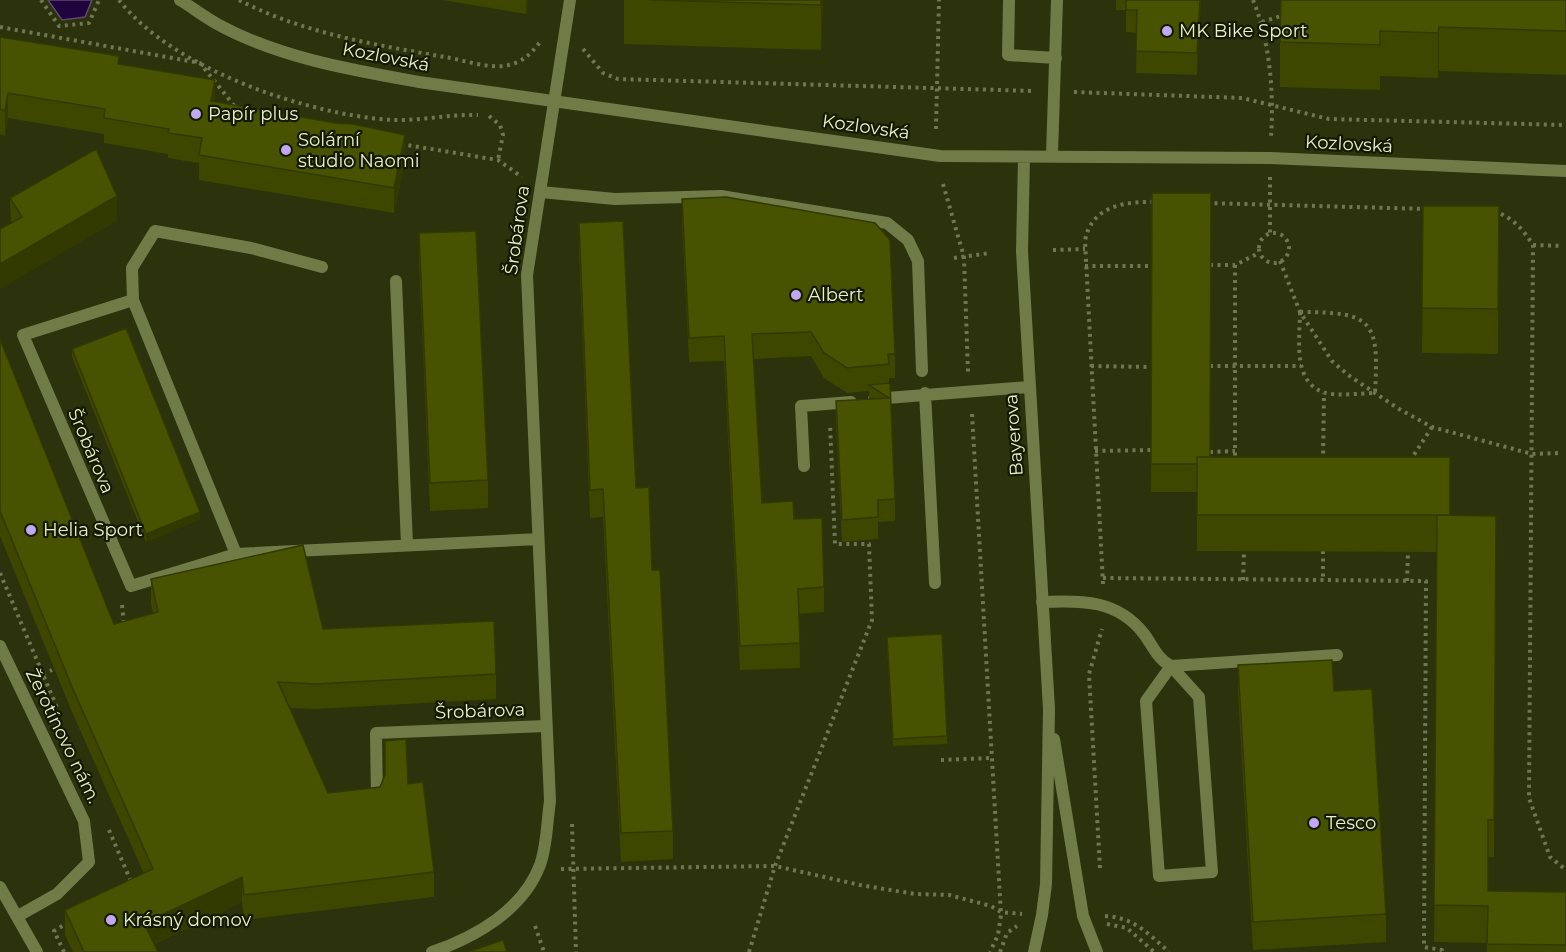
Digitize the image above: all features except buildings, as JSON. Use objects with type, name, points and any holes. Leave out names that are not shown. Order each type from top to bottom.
[{"type":"street","name":"Kozlovská","points":[[180,0],[219,25],[304,58],[419,82],[940,156],[1270,158],[1566,171]]},
{"type":"street","name":"Šrobárova","points":[[432,952],[456,944],[516,906],[540,865],[550,801],[527,275],[570,0]]},
{"type":"street","points":[[1009,0],[1008,55],[1056,58]]},
{"type":"street","points":[[1053,155],[1057,0]]},
{"type":"street","name":"Bayerova","points":[[1024,158],[1022,251],[1049,710],[1046,884],[1034,952]]},
{"type":"street","points":[[541,192],[615,199],[721,196],[887,223],[903,234],[918,261],[922,372]]},
{"type":"street","points":[[236,554],[134,300],[132,268],[155,231],[251,248],[322,267]]},
{"type":"street","points":[[396,281],[407,545]]},
{"type":"street","name":"Šrobárova","points":[[131,586],[23,335],[134,300]]},
{"type":"street","points":[[804,466],[801,406],[924,393],[1029,387]]},
{"type":"street","points":[[924,393],[935,583]]},
{"type":"street","points":[[131,586],[236,554],[538,538]]},
{"type":"street","points":[[1042,602],[1095,602],[1117,609],[1140,629],[1163,662],[1171,666],[1199,697],[1212,872],[1159,876],[1146,701],[1171,666]]},
{"type":"street","name":"Žerotínovo nám.","points":[[0,646],[84,821],[89,862],[57,894],[18,916]]},
{"type":"street","points":[[1171,666],[1337,655]]},
{"type":"street","name":"Bayerova","points":[[1049,710],[1083,916],[1097,952]]},
{"type":"street","name":"Šrobárova","points":[[377,800],[376,733],[546,726]]},
{"type":"street","points":[[0,887],[37,952]]},
{"type":"path","points":[[41,0],[59,26],[57,37]]},
{"type":"path","points":[[59,26],[89,23],[99,0]]},
{"type":"path","points":[[119,0],[128,12],[152,31],[200,63],[269,94],[337,114],[394,120],[476,114],[492,117],[500,125],[503,135],[498,160]]},
{"type":"path","points":[[239,0],[261,11],[314,30],[472,62],[502,66],[529,57],[540,42],[586,50],[603,73],[618,78],[1242,98],[1329,119],[1566,125]]},
{"type":"path","points":[[936,129],[939,0]]},
{"type":"path","points":[[1253,0],[1262,22],[1273,107],[1270,141]]},
{"type":"path","points":[[1262,22],[1292,12]]},
{"type":"path","points":[[0,27],[200,63],[244,118]]},
{"type":"path","points":[[394,142],[498,160],[541,192]]},
{"type":"path","points":[[1270,174],[1270,233]]},
{"type":"path","points":[[943,184],[964,257],[968,377]]},
{"type":"path","points":[[1158,202],[1127,202],[1104,211],[1090,226],[1085,249],[1103,581],[1426,581],[1424,947],[1442,950],[1442,952]]},
{"type":"path","points":[[1203,203],[1436,209]]},
{"type":"path","points":[[1488,210],[1504,215],[1514,222],[1524,230],[1533,245],[1529,798],[1550,857],[1566,870]]},
{"type":"path","points":[[1270,233],[1280,234],[1287,240],[1289,250],[1280,261],[1270,263],[1259,254],[1262,238],[1270,233]]},
{"type":"path","points":[[1533,245],[1563,246]]},
{"type":"path","points":[[1053,250],[1085,249]]},
{"type":"path","points":[[954,258],[990,253]]},
{"type":"path","points":[[1210,265],[1235,264],[1259,254]]},
{"type":"path","points":[[1280,261],[1300,312],[1332,361],[1375,393],[1432,426],[1532,454],[1560,453]]},
{"type":"path","points":[[1235,264],[1235,459],[1243,459]]},
{"type":"path","points":[[1085,266],[1152,266]]},
{"type":"path","points":[[1300,312],[1301,366],[1303,375],[1310,384],[1324,393],[1375,393]]},
{"type":"path","points":[[1300,312],[1340,312],[1364,322],[1373,332],[1377,345],[1375,393]]},
{"type":"path","points":[[1091,366],[1152,367]]},
{"type":"path","points":[[1210,366],[1301,366]]},
{"type":"path","points":[[1323,471],[1324,393]]},
{"type":"path","points":[[749,952],[762,900],[774,866],[872,620],[869,544],[835,544],[829,404]]},
{"type":"path","points":[[972,407],[1001,912],[998,935],[990,952]]},
{"type":"path","points":[[1410,471],[1410,459],[1432,426]]},
{"type":"path","points":[[1095,451],[1151,450]]},
{"type":"path","points":[[1210,452],[1235,451]]},
{"type":"path","points":[[1312,459],[1334,459]]},
{"type":"path","points":[[1399,459],[1410,459]]},
{"type":"path","points":[[1243,580],[1244,551]]},
{"type":"path","points":[[1323,551],[1323,580]]},
{"type":"path","points":[[1407,581],[1408,552]]},
{"type":"path","points":[[125,628],[121,606],[131,586]]},
{"type":"path","points":[[1100,870],[1089,674],[1105,620]]},
{"type":"path","points":[[43,674],[52,670]]},
{"type":"path","points":[[941,760],[992,758]]},
{"type":"path","points":[[572,822],[576,952]]},
{"type":"path","points":[[554,868],[774,866],[860,885],[915,894],[949,895],[991,906],[1001,912],[1028,914]]},
{"type":"path","points":[[132,884],[141,880]]},
{"type":"path","points":[[1105,905],[1107,916]]},
{"type":"path","points":[[1098,916],[1127,920],[1139,925],[1169,952]]},
{"type":"path","points":[[1000,952],[1007,933],[1023,923]]},
{"type":"path","points":[[1100,923],[1127,928],[1154,952]]},
{"type":"path","points":[[535,926],[544,952]]},
{"type":"shaded area","points":[[48,0],[92,0],[85,17],[62,20]]},
{"type":"place","name":"MK Bike Sport","points":[[1167,31]]},
{"type":"place","name":"Papír plus","points":[[196,114]]},
{"type":"place","name":"Solární studio Naomi","points":[[286,150]]},
{"type":"place","name":"Albert","points":[[796,295]]},
{"type":"place","name":"Helia Sport","points":[[31,530]]},
{"type":"place","name":"Tesco","points":[[1314,823]]},
{"type":"place","name":"Krásný domov","points":[[111,920]]}]
